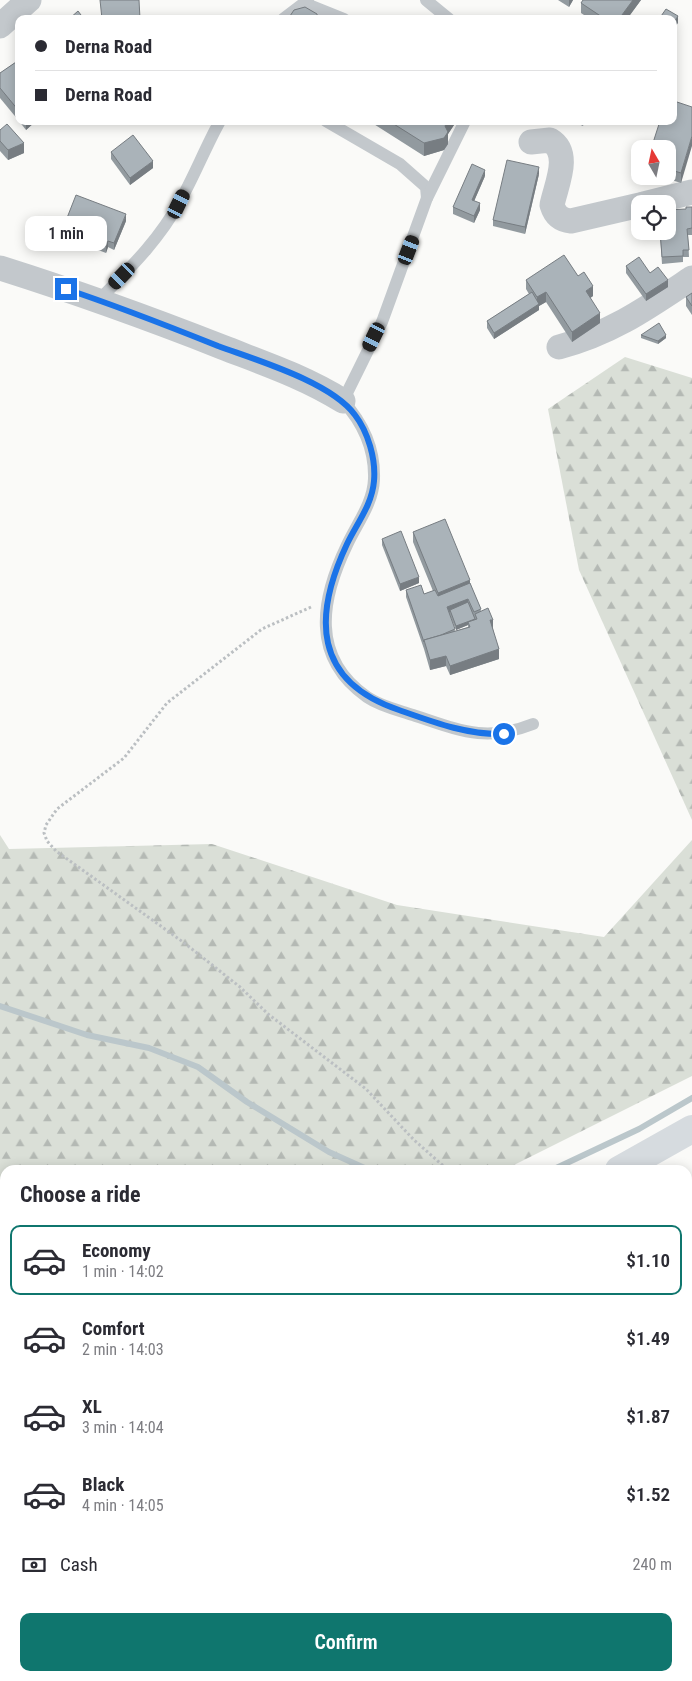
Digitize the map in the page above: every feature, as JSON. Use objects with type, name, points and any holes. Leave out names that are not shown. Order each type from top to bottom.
[{"type":"highway","points":[[628,1165],[692,1129]]},
{"type":"street","points":[[0,26],[29,0]]},
{"type":"street","points":[[531,142],[543,139],[550,140],[561,149],[563,158],[552,205],[554,211],[563,220],[571,221],[631,207]]},
{"type":"street","points":[[676,196],[692,192]]},
{"type":"street","points":[[0,268],[98,300],[271,366],[308,382],[343,401]]},
{"type":"street","points":[[559,348],[600,334],[626,321],[692,278]]},
{"type":"lane","points":[[426,0],[444,15]]},
{"type":"lane","points":[[288,15],[306,2],[335,15]]},
{"type":"lane","points":[[98,300],[145,252],[162,230],[179,204],[218,125]]},
{"type":"lane","points":[[333,125],[400,164],[426,187],[427,198]]},
{"type":"lane","points":[[463,125],[427,198],[382,322],[343,401],[363,428],[373,460],[374,480],[370,498],[337,567],[326,601],[327,636],[335,664],[343,676],[368,698],[430,721],[476,733],[504,734],[533,724]]},
{"type":"path","points":[[326,601],[262,629],[172,698],[124,758],[57,809],[46,825],[44,833],[47,841],[56,851],[183,942],[240,987],[268,1014],[366,1089],[414,1140],[442,1165]]},
{"type":"green space","points":[[625,357],[692,378],[692,820],[579,570],[548,409]]},
{"type":"green space","points":[[0,835],[9,849],[212,844],[397,905],[604,937],[692,840],[692,1076],[514,1165],[0,1165]]},
{"type":"building","points":[[100,0],[139,0],[140,15],[102,15]]},
{"type":"building","points":[[583,0],[633,0],[622,15],[599,15],[581,3]]},
{"type":"building","points":[[305,7],[317,15],[291,15],[294,10]]},
{"type":"building","points":[[666,9],[676,15],[662,15]]},
{"type":"building","points":[[15,63],[15,106],[0,88],[0,73]]},
{"type":"building","points":[[677,102],[692,107],[692,136],[681,173],[676,171],[676,140],[654,140],[659,125],[677,125]]},
{"type":"building","points":[[7,124],[24,143],[8,150],[0,141],[0,130]]},
{"type":"building","points":[[395,125],[446,125],[448,132],[444,138],[424,143]]},
{"type":"building","points":[[133,135],[153,161],[130,178],[111,152]]},
{"type":"building","points":[[507,160],[539,167],[525,227],[493,220]]},
{"type":"building","points":[[472,164],[485,170],[472,200],[480,203],[474,216],[453,207]]},
{"type":"building","points":[[76,195],[126,214],[114,243],[108,241],[106,246],[93,242],[96,235],[65,223]]},
{"type":"building","points":[[686,207],[692,207],[692,228],[687,229],[689,250],[683,250],[683,256],[662,257],[661,240],[676,240],[676,210],[686,209]]},
{"type":"building","points":[[564,255],[578,276],[584,272],[593,286],[586,291],[600,313],[572,332],[546,292],[537,297],[526,280]]},
{"type":"building","points":[[639,257],[650,273],[658,267],[668,280],[646,294],[626,266]]},
{"type":"building","points":[[532,292],[539,304],[494,333],[487,321]]},
{"type":"building","points":[[692,293],[692,306],[686,297]]},
{"type":"building","points":[[659,323],[666,335],[658,341],[641,335]]},
{"type":"building","points":[[445,519],[470,580],[438,593],[413,532]]},
{"type":"building","points":[[401,531],[419,577],[400,584],[382,539]]},
{"type":"building","points":[[470,583],[481,609],[474,612],[468,599],[447,607],[455,629],[424,640],[424,642],[406,590],[421,585],[424,594],[435,590],[438,596]]},
{"type":"building","points":[[468,602],[475,619],[456,626],[450,610]]},
{"type":"building","points":[[488,608],[493,620],[490,620],[499,649],[450,666],[446,656],[430,660],[424,640],[470,627],[468,622],[477,619],[475,614]]},
{"type":"waterway","points":[[0,1006],[87,1035],[149,1048],[198,1067],[247,1102],[329,1152],[358,1165]]},
{"type":"waterway","points":[[563,1165],[639,1129],[692,1098]]},
{"type":"route","points":[[66,289],[110,303],[271,366],[329,392],[343,401],[355,414],[368,440],[373,460],[374,480],[370,498],[337,567],[326,601],[325,620],[327,636],[335,664],[343,676],[357,689],[368,698],[384,705],[453,728],[476,733],[504,734]]}]
